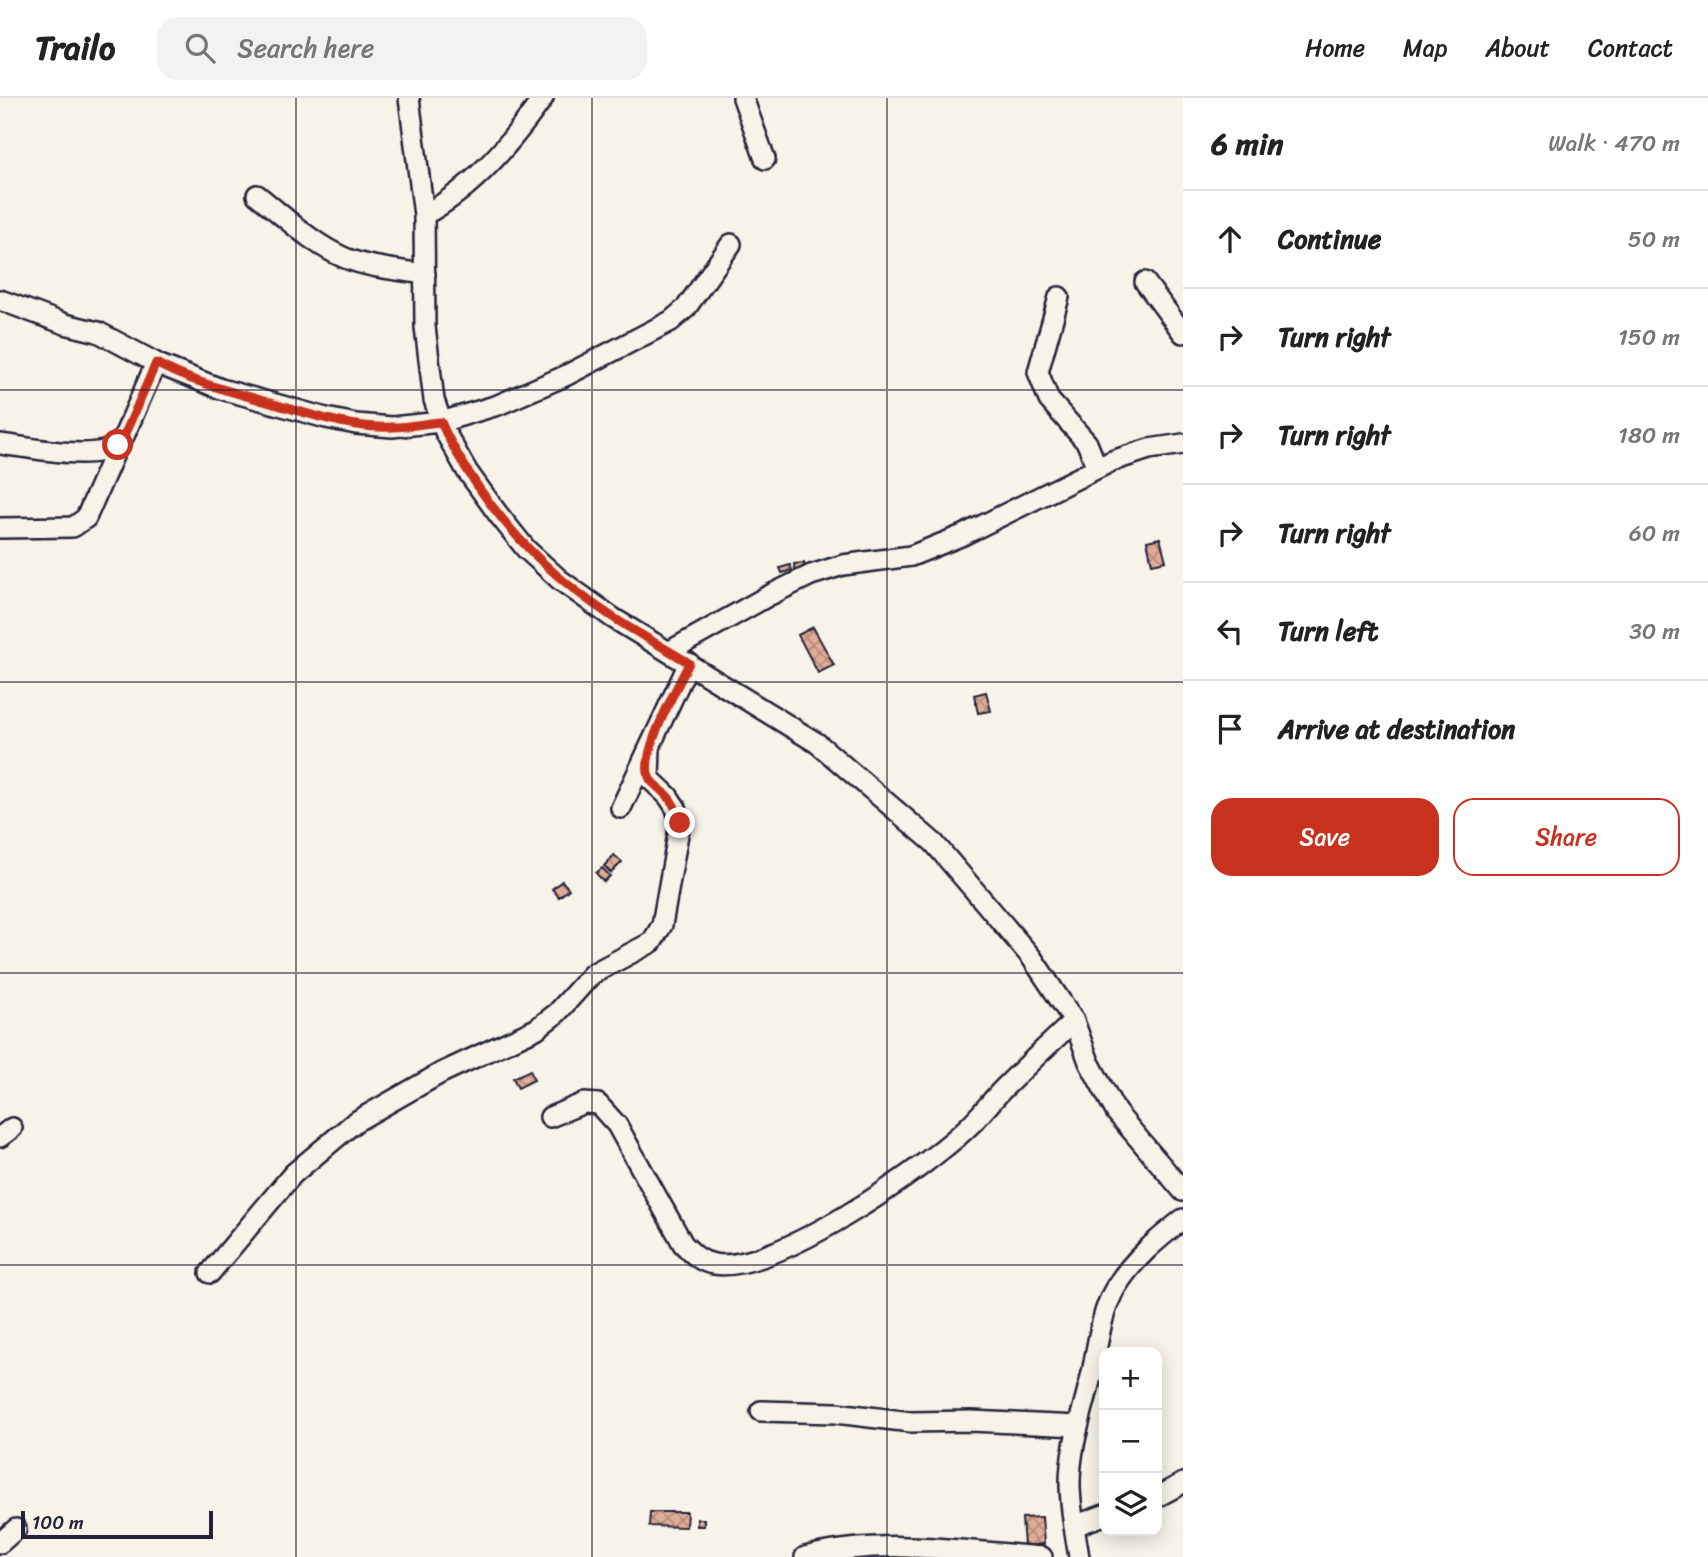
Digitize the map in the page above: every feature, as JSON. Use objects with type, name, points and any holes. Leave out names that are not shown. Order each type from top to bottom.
[{"type":"street","points":[[410,98],[424,215],[425,327],[434,400],[441,422],[467,471],[526,549],[560,579],[613,618],[817,743],[934,843],[1032,958],[1074,1021],[1090,1062],[1116,1112],[1183,1191]]},
{"type":"street","points":[[424,215],[446,204],[487,166],[514,137],[543,98]]},
{"type":"street","points":[[743,98],[765,159]]},
{"type":"street","points":[[257,195],[309,237],[346,258],[365,264],[425,274]]},
{"type":"street","points":[[0,300],[65,324],[99,332],[156,363],[221,389],[326,418],[392,427],[441,422],[498,405],[565,376],[671,321],[686,308],[731,244]]},
{"type":"street","points":[[1146,282],[1183,332]]},
{"type":"street","points":[[1059,297],[1038,372],[1049,400],[1087,443],[1097,468]]},
{"type":"street","points":[[0,528],[73,527],[86,518],[156,363]]},
{"type":"street","points":[[0,444],[95,452],[118,445]]},
{"type":"street","points":[[670,651],[811,575],[843,565],[911,556],[963,535],[1112,461],[1149,449],[1183,444]]},
{"type":"street","points":[[621,808],[689,663]]},
{"type":"street","points":[[210,1273],[293,1174],[355,1122],[440,1073],[537,1029],[557,1013],[592,974],[642,949],[658,936],[669,898],[680,823],[676,808],[668,796],[649,778],[650,748]]},
{"type":"street","points":[[551,1117],[584,1104],[598,1104],[617,1125],[683,1244],[697,1258],[715,1264],[737,1262],[768,1255],[837,1222],[928,1161],[968,1128],[1003,1088],[1074,1021]]},
{"type":"street","points":[[1079,1557],[1070,1481],[1078,1426],[1104,1316],[1114,1290],[1140,1255],[1183,1219]]},
{"type":"street","points":[[761,1411],[835,1413],[911,1422],[971,1421],[1078,1426]]},
{"type":"street","points":[[1162,1494],[1183,1483]]},
{"type":"street","points":[[1074,1526],[1099,1517]]},
{"type":"street","points":[[0,1543],[16,1529]]},
{"type":"street","points":[[805,1557],[863,1546],[1042,1557]]},
{"type":"building","points":[[1160,538],[1166,561],[1152,564],[1147,541]]},
{"type":"building","points":[[804,563],[805,569],[795,571],[794,564]]},
{"type":"building","points":[[790,565],[792,570],[782,573],[780,568]]},
{"type":"building","points":[[813,627],[834,665],[818,673],[798,635]]},
{"type":"building","points":[[986,692],[991,711],[978,713],[974,695]]},
{"type":"building","points":[[614,855],[622,862],[611,873],[604,866]]},
{"type":"building","points":[[602,868],[610,876],[604,882],[596,873]]},
{"type":"building","points":[[562,881],[569,889],[559,897],[552,889]]},
{"type":"building","points":[[530,1070],[534,1080],[518,1088],[513,1078]]},
{"type":"building","points":[[650,1512],[687,1512],[686,1527],[649,1526]]},
{"type":"building","points":[[1042,1517],[1044,1544],[1024,1546],[1022,1518]]},
{"type":"building","points":[[697,1519],[704,1519],[704,1526],[697,1526]]},
{"type":"route","points":[[118,445],[156,363],[221,389],[326,418],[392,427],[441,422],[467,471],[526,549],[560,579],[613,618],[689,663],[650,748],[648,772],[649,778],[676,808],[680,823]]}]
